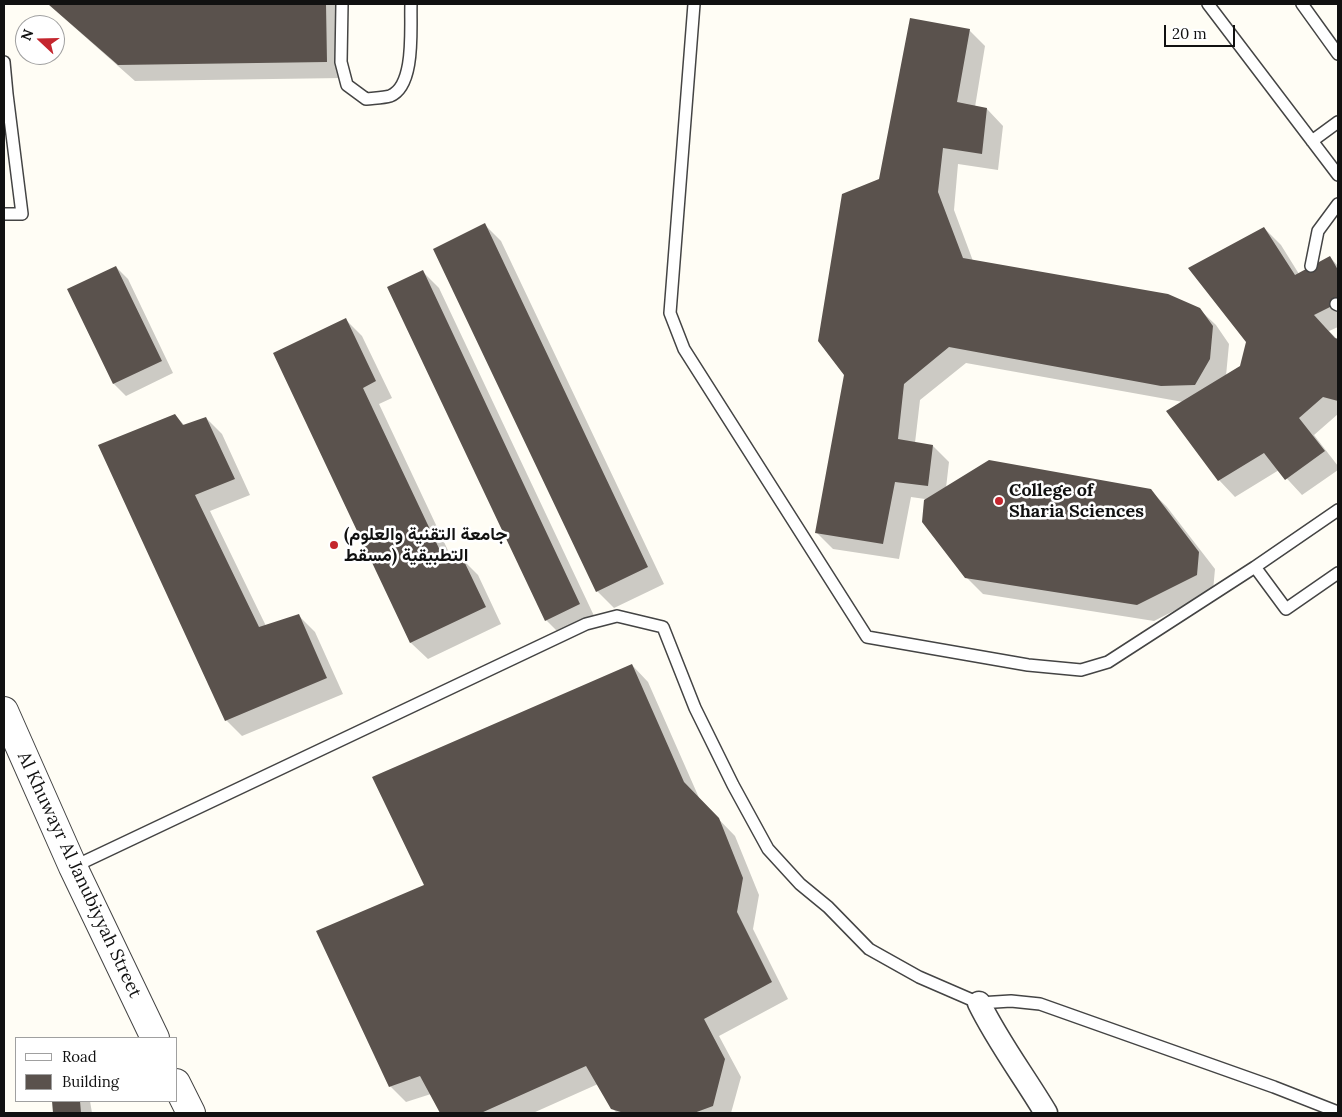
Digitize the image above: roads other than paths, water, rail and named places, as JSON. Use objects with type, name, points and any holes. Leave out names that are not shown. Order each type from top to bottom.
[{"type":"street","name":"Al Khuwayr Al Janubiyyah Street","points":[[4,711],[73,867],[155,1037]]},
{"type":"street","points":[[979,1003],[991,1028],[1046,1113]]},
{"type":"street","points":[[178,1087],[191,1113]]},
{"type":"lane","points":[[342,4],[341,62],[346,85],[366,99],[391,95],[405,82],[409,59],[411,4]]},
{"type":"lane","points":[[694,4],[670,313],[684,349],[867,637],[1028,665],[1081,670],[1108,662],[1255,567],[1338,510]]},
{"type":"lane","points":[[1208,4],[1338,175]]},
{"type":"lane","points":[[1302,4],[1338,54]]},
{"type":"lane","points":[[4,62],[6,94],[22,214],[4,214]]},
{"type":"lane","points":[[1312,140],[1338,122]]},
{"type":"lane","points":[[1311,266],[1318,231],[1338,204]]},
{"type":"lane","points":[[1255,567],[1286,609],[1338,573]]},
{"type":"lane","points":[[73,867],[586,624],[617,616],[663,627],[695,708],[733,785],[768,849],[800,884],[828,907],[869,949],[919,976],[979,1003],[1011,1001],[1040,1004],[1274,1087],[1338,1112]]},
{"type":"place","name":"College of Sharia Sciences","points":[[999,501]]},
{"type":"place","name":"(جامعة التقنية والعلوم التطبيقية (مسقط","points":[[334,545]]}]
